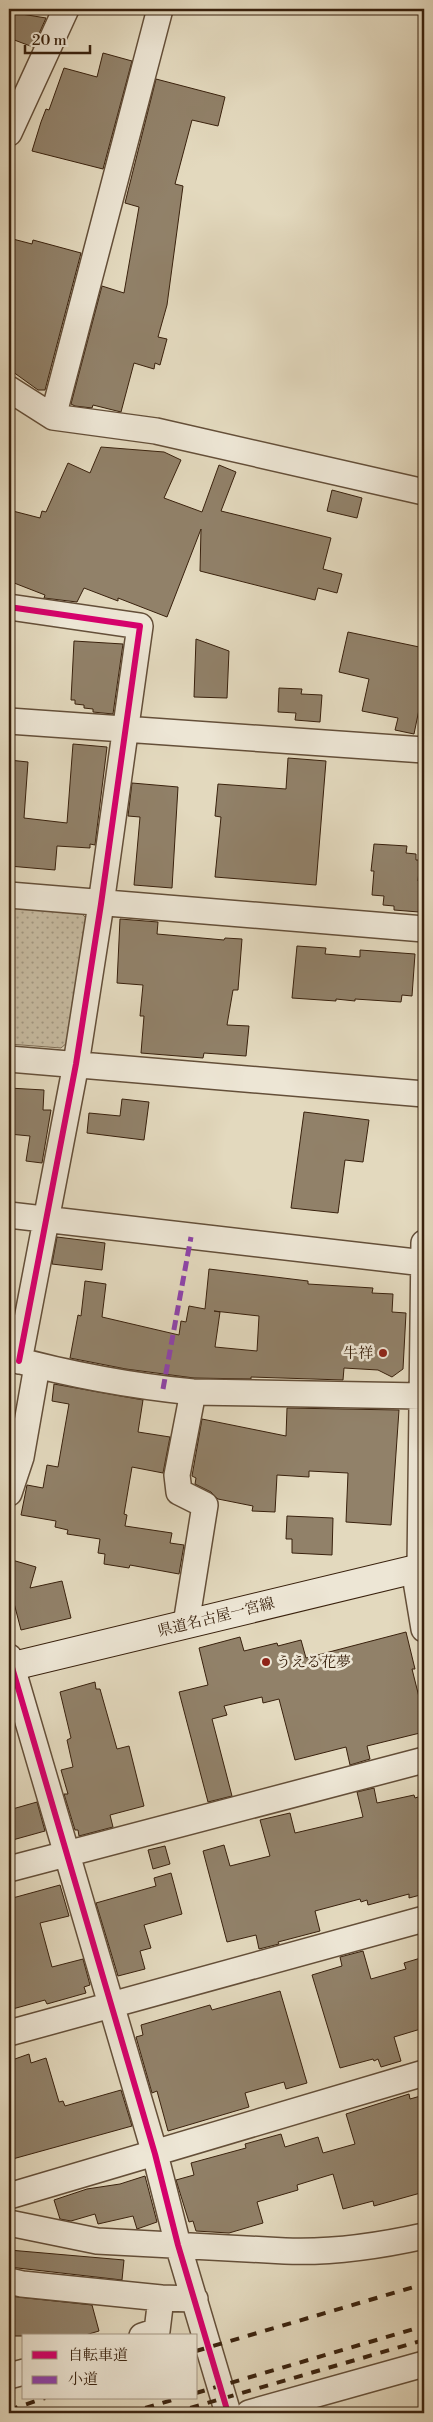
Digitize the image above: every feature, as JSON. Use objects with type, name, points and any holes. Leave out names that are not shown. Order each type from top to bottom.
[{"type":"main road","name":"県道名古屋一宮線","points":[[9,1663],[186,1624],[419,1568]]},
{"type":"street","points":[[9,133],[66,9]]},
{"type":"street","points":[[53,418],[160,9]]},
{"type":"street","points":[[9,389],[53,418],[156,431],[424,492]]},
{"type":"street","points":[[9,607],[140,626],[101,904],[76,1064],[46,1220],[22,1362],[21,1457],[9,1493]]},
{"type":"street","points":[[9,721],[424,750]]},
{"type":"street","points":[[9,895],[424,929]]},
{"type":"street","points":[[9,1059],[424,1094]]},
{"type":"street","points":[[9,1216],[424,1256],[419,1568],[424,1629]]},
{"type":"street","points":[[22,1362],[163,1389],[193,1392],[421,1396]]},
{"type":"street","points":[[186,1624],[205,1505],[179,1492],[177,1475],[193,1392]]},
{"type":"street","points":[[9,1663],[111,2004],[178,2245],[228,2413]]},
{"type":"street","points":[[9,1870],[424,1760]]},
{"type":"street","points":[[9,2032],[424,1919]]},
{"type":"street","points":[[9,2196],[424,2073]]},
{"type":"street","points":[[9,2223],[97,2241],[240,2250],[314,2252],[398,2242],[424,2236]]},
{"type":"street","points":[[9,2281],[22,2284],[161,2298],[195,2299]]},
{"type":"street","points":[[148,2334],[157,2331],[161,2298]]},
{"type":"street","points":[[249,2413],[424,2364]]},
{"type":"street","points":[[9,2376],[22,2373]]},
{"type":"shaded area","points":[[9,906],[80,912],[88,920],[68,1042],[61,1048],[9,1044]]},
{"type":"building","points":[[9,12],[46,18],[33,47],[9,38]]},
{"type":"building","points":[[103,53],[132,61],[103,169],[32,151],[46,109],[49,110],[64,68],[97,77]]},
{"type":"building","points":[[156,79],[225,97],[218,126],[192,120],[175,184],[183,186],[167,305],[158,337],[167,339],[160,365],[155,363],[154,369],[134,363],[121,412],[93,405],[92,408],[75,406],[71,404],[102,286],[124,293],[139,207],[125,203]]},
{"type":"building","points":[[9,238],[32,244],[33,240],[81,253],[45,390],[38,390],[9,369]]},
{"type":"building","points":[[101,447],[164,452],[181,460],[164,498],[202,512],[219,465],[236,472],[221,511],[331,538],[323,569],[342,574],[337,593],[318,588],[315,600],[200,571],[201,529],[167,617],[118,598],[118,601],[84,588],[77,602],[44,598],[45,595],[9,581],[9,510],[40,518],[42,511],[46,512],[68,463],[90,473]]},
{"type":"building","points":[[332,490],[362,498],[357,518],[327,511]]},
{"type":"building","points":[[348,632],[424,648],[424,685],[414,734],[395,730],[398,718],[362,711],[369,679],[339,672]]},
{"type":"building","points":[[196,639],[229,651],[227,698],[194,697]]},
{"type":"building","points":[[74,641],[123,644],[113,714],[93,712],[93,709],[84,708],[84,705],[75,704],[75,700],[71,700]]},
{"type":"building","points":[[279,688],[302,689],[301,694],[322,695],[320,722],[295,720],[296,713],[278,712]]},
{"type":"building","points":[[73,744],[107,747],[95,845],[90,844],[90,848],[57,846],[55,870],[9,866],[9,760],[28,762],[24,818],[67,823]]},
{"type":"building","points":[[288,758],[326,761],[316,885],[215,877],[221,817],[215,816],[218,784],[286,789]]},
{"type":"building","points":[[132,783],[178,787],[172,888],[134,885],[140,817],[128,816]]},
{"type":"building","points":[[374,844],[407,846],[406,853],[416,854],[416,860],[420,860],[418,881],[422,881],[419,912],[394,910],[394,906],[383,905],[384,896],[372,895],[374,871],[371,871]]},
{"type":"building","points":[[120,919],[158,922],[157,934],[224,940],[225,938],[242,939],[238,990],[233,990],[227,1025],[249,1026],[246,1056],[204,1053],[203,1058],[141,1053],[144,1016],[140,1016],[143,985],[117,983]]},
{"type":"building","points":[[297,946],[326,948],[325,954],[360,957],[360,950],[415,954],[412,996],[402,995],[401,1002],[292,998]]},
{"type":"building","points":[[9,1088],[44,1090],[43,1110],[51,1110],[42,1163],[26,1161],[30,1136],[9,1134]]},
{"type":"building","points":[[122,1099],[149,1102],[144,1140],[87,1133],[89,1113],[120,1116]]},
{"type":"building","points":[[304,1112],[369,1120],[363,1162],[345,1160],[338,1213],[291,1208]]},
{"type":"building","points":[[57,1237],[105,1243],[102,1270],[52,1264]]},
{"type":"building","points":[[209,1269],[308,1281],[308,1284],[373,1288],[372,1293],[393,1294],[392,1312],[406,1313],[403,1369],[392,1377],[378,1370],[344,1368],[343,1380],[251,1377],[251,1379],[194,1378],[126,1369],[70,1358],[78,1315],[81,1316],[85,1281],[106,1284],[102,1317],[179,1335],[181,1321],[186,1322],[189,1306],[205,1309]],"holes":[[[214,1311],[259,1316],[257,1351],[215,1347],[220,1312]]]},
{"type":"building","points":[[54,1384],[143,1400],[138,1432],[170,1437],[163,1473],[132,1467],[124,1514],[127,1515],[125,1526],[172,1533],[170,1543],[184,1545],[179,1574],[130,1565],[129,1568],[104,1564],[105,1554],[98,1553],[100,1539],[67,1534],[68,1530],[55,1527],[56,1521],[21,1515],[27,1485],[43,1488],[47,1465],[58,1467],[69,1404],[52,1401]]},
{"type":"building","points":[[287,1408],[399,1410],[391,1525],[346,1522],[348,1473],[309,1471],[309,1477],[277,1475],[275,1512],[252,1511],[253,1506],[218,1499],[211,1492],[195,1484],[196,1478],[192,1476],[202,1419],[286,1436]]},
{"type":"building","points":[[287,1516],[333,1518],[332,1555],[292,1553],[292,1539],[286,1539]]},
{"type":"building","points":[[12,1560],[36,1567],[30,1588],[62,1581],[71,1618],[21,1630],[9,1584]]},
{"type":"building","points":[[406,1632],[415,1669],[412,1669],[421,1705],[419,1705],[424,1732],[367,1746],[370,1759],[350,1765],[346,1747],[295,1760],[279,1699],[263,1703],[262,1697],[224,1706],[227,1715],[212,1719],[232,1796],[208,1802],[179,1692],[208,1685],[199,1648],[240,1637],[244,1651],[277,1643],[278,1646],[301,1640],[306,1658]]},
{"type":"building","points":[[95,1682],[96,1689],[100,1689],[117,1749],[129,1746],[144,1806],[110,1815],[113,1827],[79,1836],[78,1830],[75,1830],[64,1794],[68,1794],[61,1770],[73,1767],[67,1740],[71,1738],[60,1692]]},
{"type":"building","points":[[374,1788],[377,1803],[414,1795],[415,1798],[424,1795],[424,1894],[409,1898],[409,1894],[368,1905],[367,1900],[361,1902],[360,1899],[315,1911],[320,1931],[259,1949],[256,1935],[227,1942],[203,1851],[224,1845],[230,1866],[270,1856],[260,1820],[290,1813],[295,1833],[363,1817],[357,1792]]},
{"type":"building","points":[[37,1802],[45,1831],[9,1841],[9,1810]]},
{"type":"building","points":[[165,1846],[170,1864],[153,1869],[148,1850]]},
{"type":"building","points":[[171,1873],[182,1914],[144,1925],[151,1948],[140,1951],[145,1969],[118,1976],[96,1903],[156,1886],[154,1878]]},
{"type":"building","points":[[60,1885],[69,1916],[40,1923],[52,1967],[83,1959],[90,1985],[84,1987],[86,1993],[47,2004],[45,2000],[9,2010],[9,1899]]},
{"type":"building","points":[[363,1951],[371,1979],[406,1969],[404,1963],[424,1957],[424,2028],[394,2037],[401,2061],[381,2067],[378,2059],[374,2061],[373,2059],[340,2068],[312,1975],[342,1966],[340,1957]]},
{"type":"building","points":[[280,1991],[307,2083],[286,2089],[284,2082],[245,2093],[249,2107],[168,2131],[157,2091],[152,2093],[136,2037],[143,2035],[141,2025],[210,2005],[212,2010]]},
{"type":"building","points":[[29,2054],[31,2063],[46,2058],[59,2102],[63,2101],[65,2106],[121,2090],[132,2126],[9,2160],[9,2070],[14,2068],[12,2060]]},
{"type":"building","points":[[409,2094],[410,2099],[424,2095],[424,2192],[374,2206],[373,2201],[343,2209],[333,2174],[297,2185],[298,2190],[257,2202],[263,2223],[229,2233],[196,2231],[193,2221],[189,2222],[176,2180],[194,2175],[191,2163],[246,2148],[245,2144],[281,2134],[285,2147],[318,2137],[323,2153],[355,2144],[346,2114]]},
{"type":"building","points":[[145,2176],[157,2222],[137,2229],[133,2216],[98,2224],[95,2214],[71,2221],[60,2219],[54,2200],[87,2189],[120,2184]]},
{"type":"building","points":[[9,2250],[124,2260],[122,2280],[9,2267]]},
{"type":"building","points":[[9,2296],[92,2305],[99,2331],[89,2334],[22,2334],[22,2336],[9,2336]]},
{"type":"railway","points":[[198,2350],[424,2284]]},
{"type":"railway","points":[[198,2392],[424,2326]]},
{"type":"railway","points":[[173,2413],[424,2340]]},
{"type":"railway","points":[[9,2410],[39,2400]]},
{"type":"railway","points":[[128,2413],[172,2400]]},
{"type":"marked path","points":[[163,1389],[191,1237]]},
{"type":"cycle path","points":[[9,607],[140,626],[101,904],[76,1064],[19,1361]]},
{"type":"cycle path","points":[[9,1657],[155,2154],[178,2245],[228,2413]]},
{"type":"place","name":"牛祥","points":[[383,1353]]},
{"type":"place","name":"うえる花夢","points":[[266,1662]]}]
